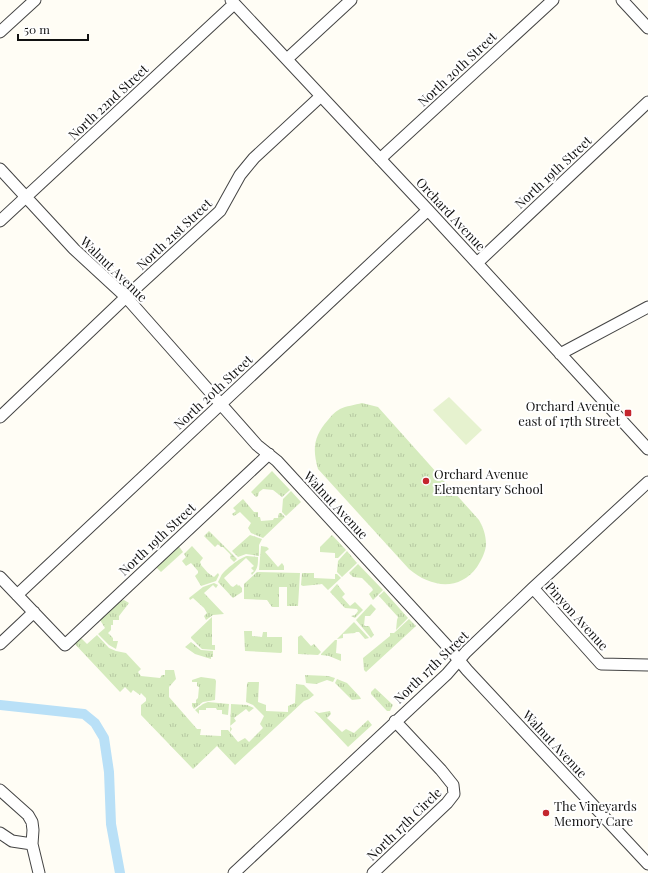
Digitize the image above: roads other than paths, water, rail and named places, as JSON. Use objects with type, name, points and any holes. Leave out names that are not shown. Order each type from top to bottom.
[{"type":"street","points":[[0,32],[35,0]]},
{"type":"street","points":[[287,59],[351,0]]},
{"type":"street","name":"North 20th Street","points":[[380,159],[553,0]]},
{"type":"street","points":[[622,0],[648,28]]},
{"type":"street","name":"Orchard Avenue","points":[[233,2],[648,448]]},
{"type":"street","name":"North 22nd Street","points":[[0,221],[233,2]]},
{"type":"street","name":"North 21st Street","points":[[0,417],[220,211],[240,175],[250,163],[321,96]]},
{"type":"street","name":"North 19th Street","points":[[477,263],[648,102]]},
{"type":"street","name":"Walnut Avenue","points":[[0,169],[74,249],[126,298],[220,405],[257,445],[277,461],[648,864]]},
{"type":"street","name":"North 20th Street","points":[[17,595],[428,210]]},
{"type":"street","points":[[560,354],[648,307]]},
{"type":"street","name":"North 19th Street","points":[[34,612],[66,645],[269,454]]},
{"type":"street","name":"North 17th Street","points":[[234,873],[460,661],[466,652],[533,588],[648,482]]},
{"type":"street","points":[[0,577],[34,612],[0,644]]},
{"type":"street","name":"Pinyon Avenue","points":[[533,588],[601,664],[648,665]]},
{"type":"street","name":"North 17th Circle","points":[[373,873],[447,803],[454,794],[453,784],[395,721]]},
{"type":"street","points":[[0,790],[28,815],[32,822],[32,844],[39,873]]},
{"type":"street","points":[[0,833],[12,841],[32,844]]},
{"type":"waterway","points":[[0,705],[84,714],[95,723],[104,738],[109,772],[111,824],[120,873]]},
{"type":"place","name":"Orchard Avenue east of 17th Street","points":[[628,413]]},
{"type":"place","name":"Orchard Avenue Elementary School","points":[[426,481]]},
{"type":"place","name":"The Vineyards Memory Care","points":[[546,813]]}]
